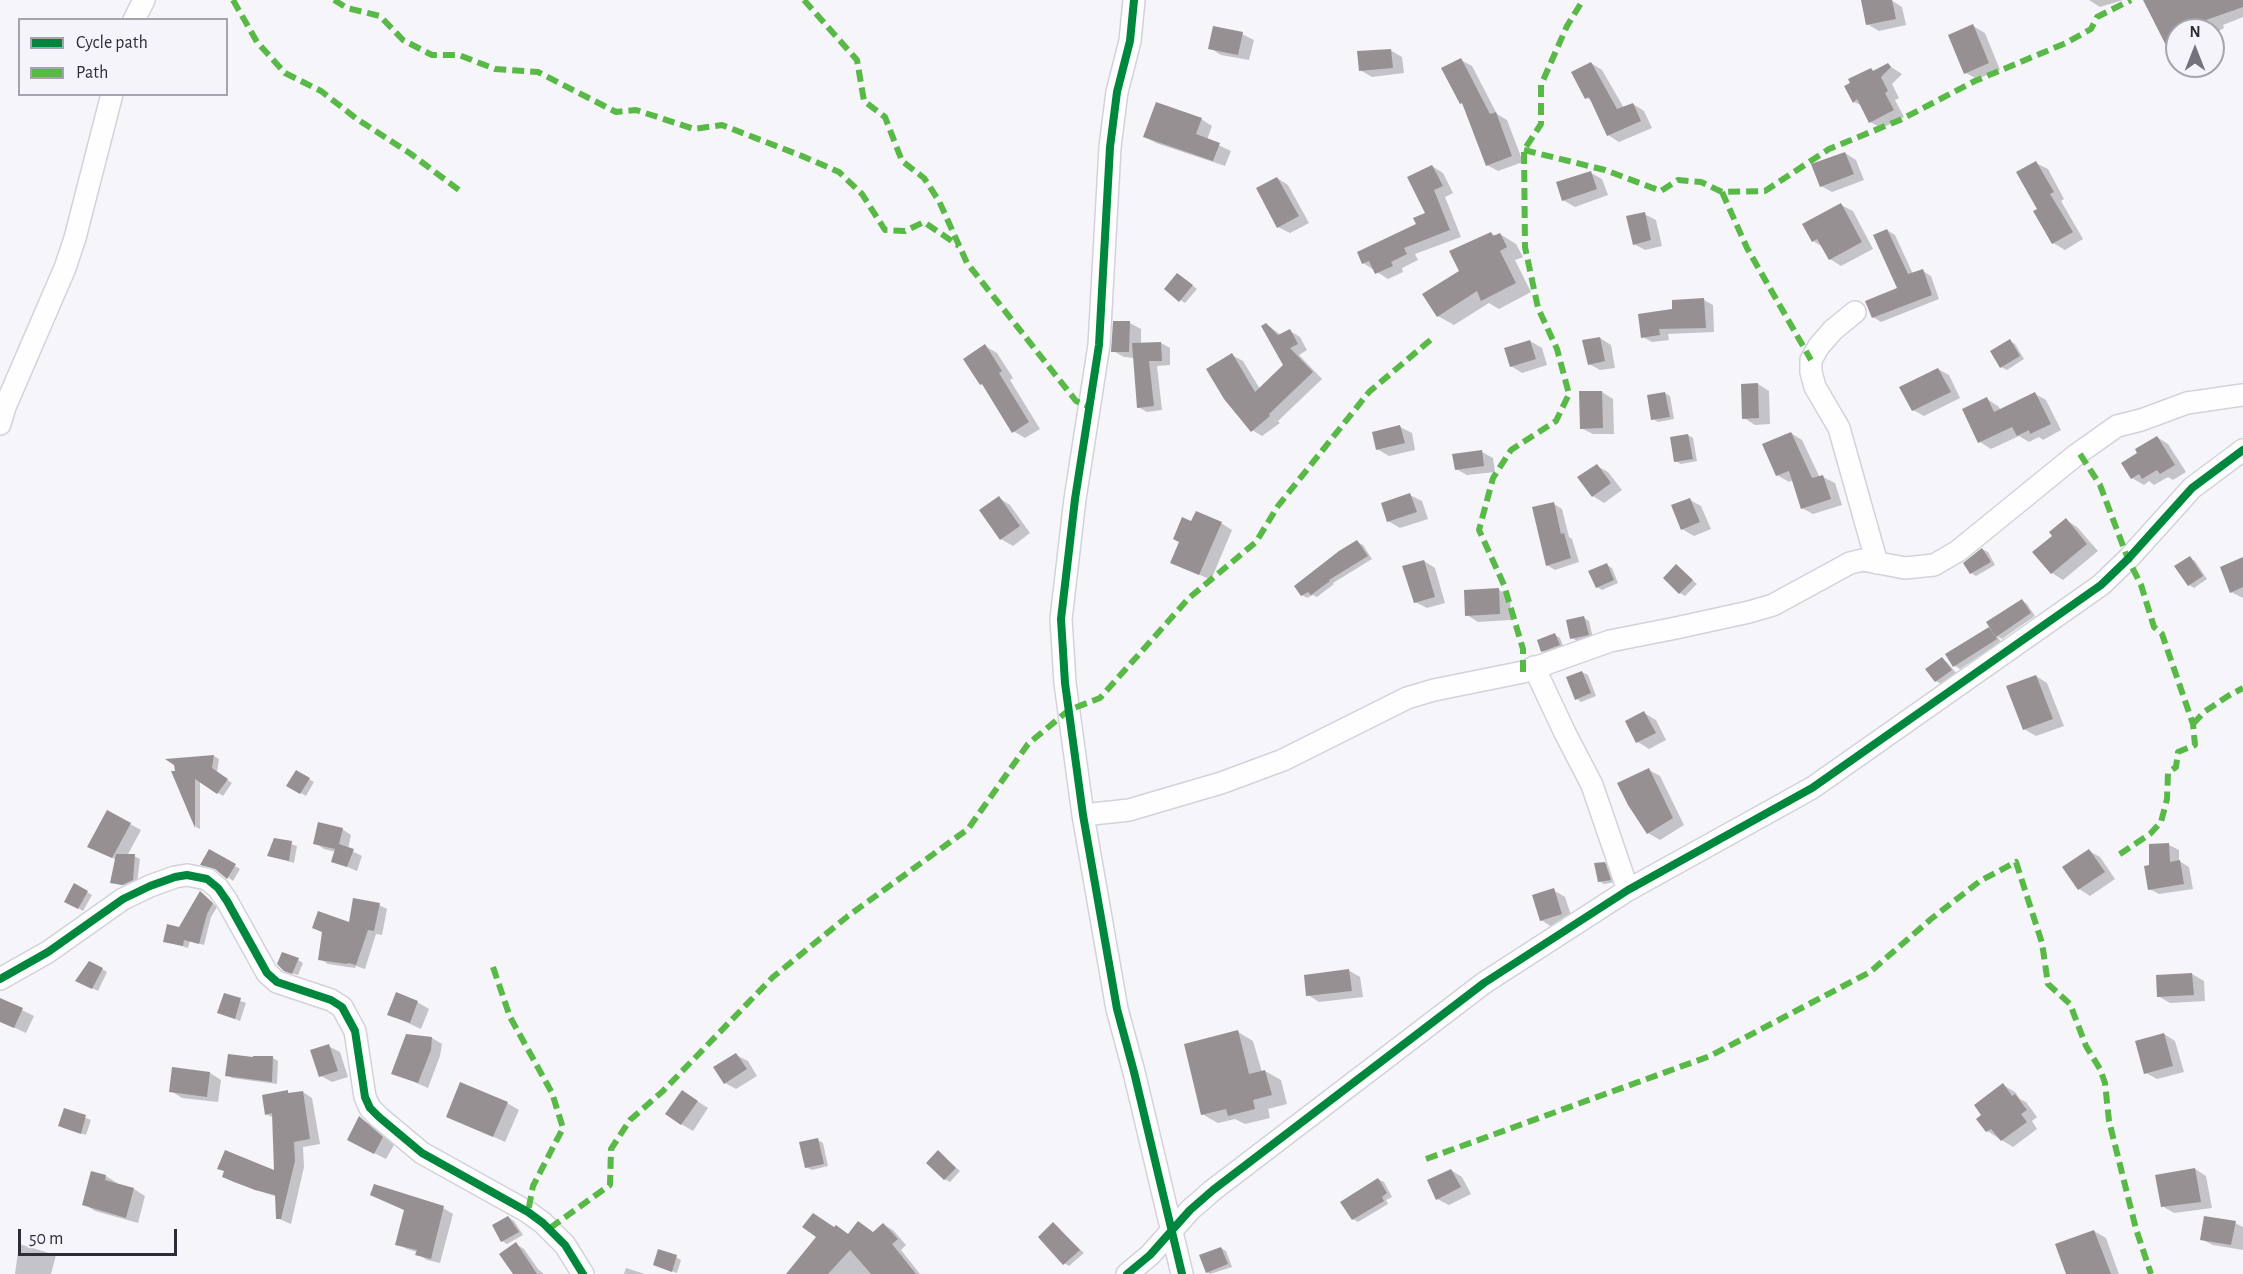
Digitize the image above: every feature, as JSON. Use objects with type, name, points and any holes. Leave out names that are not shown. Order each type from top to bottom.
[{"type":"street","points":[[135,18],[144,0]]},
{"type":"street","points":[[1134,0],[1130,41],[1117,92],[1110,147],[1100,345],[1075,499],[1061,619],[1065,683],[1083,815],[1117,1009],[1182,1274]]},
{"type":"street","points":[[0,424],[5,407],[65,268],[75,238],[111,96]]},
{"type":"street","points":[[1855,312],[1833,330],[1819,346],[1811,360],[1811,372],[1815,387],[1839,428],[1877,563]]},
{"type":"street","points":[[1083,815],[1129,810],[1221,783],[1283,760],[1407,698],[1434,690],[1523,672],[1610,641],[1773,605],[1851,562],[1863,560],[1905,568],[1934,565],[1958,551],[2076,455],[2117,426],[2187,403],[2243,395]]},
{"type":"street","points":[[1126,1274],[1150,1255],[1190,1210],[1213,1190],[1484,983],[1628,890],[1812,788],[2101,585],[2128,559],[2192,488],[2243,450]]},
{"type":"street","points":[[1534,667],[1592,785],[1628,890]]},
{"type":"street","points":[[0,979],[48,952],[132,894],[175,877],[198,876],[207,879],[218,888],[227,901],[267,973],[277,982],[331,1000],[342,1007],[355,1031],[364,1097],[379,1118],[422,1153],[543,1222],[565,1245],[583,1274]]},
{"type":"building","points":[[1861,0],[1892,0],[1896,19],[1866,25]]},
{"type":"building","points":[[2143,0],[2243,0],[2243,7],[2212,18],[2165,18],[2165,43]]},
{"type":"building","points":[[1973,24],[1989,63],[1964,74],[1948,35]]},
{"type":"building","points":[[1213,26],[1243,32],[1238,55],[1208,49]]},
{"type":"building","points":[[1391,49],[1393,68],[1359,71],[1357,51]]},
{"type":"building","points":[[1461,58],[1490,114],[1496,112],[1512,156],[1486,166],[1462,103],[1460,104],[1441,68]]},
{"type":"building","points":[[1591,62],[1617,109],[1633,103],[1641,121],[1607,136],[1589,97],[1585,99],[1571,72]]},
{"type":"building","points":[[1888,63],[1891,67],[1881,77],[1888,91],[1885,93],[1894,110],[1869,123],[1857,99],[1853,103],[1844,86],[1850,83],[1848,79],[1871,68],[1873,71]]},
{"type":"building","points":[[1156,102],[1202,118],[1196,134],[1220,143],[1213,161],[1143,137]]},
{"type":"building","points":[[1845,152],[1854,174],[1820,187],[1811,164]]},
{"type":"building","points":[[2036,161],[2054,192],[2050,194],[2073,232],[2052,244],[2033,211],[2037,209],[2016,172]]},
{"type":"building","points":[[1432,165],[1443,186],[1434,190],[1450,230],[1404,248],[1407,254],[1391,262],[1393,266],[1375,274],[1369,261],[1362,264],[1357,252],[1416,224],[1413,218],[1425,213],[1407,177]]},
{"type":"building","points":[[1591,171],[1597,189],[1562,201],[1556,182]]},
{"type":"building","points":[[1277,177],[1299,216],[1277,228],[1256,188]]},
{"type":"building","points":[[1841,203],[1862,242],[1829,260],[1817,239],[1812,242],[1802,224]]},
{"type":"building","points":[[1645,212],[1651,240],[1633,245],[1626,216]]},
{"type":"building","points":[[1887,229],[1908,274],[1923,269],[1932,295],[1872,318],[1865,301],[1897,288],[1873,235]]},
{"type":"building","points":[[1491,232],[1493,236],[1500,233],[1507,247],[1500,251],[1516,283],[1481,301],[1477,291],[1437,317],[1422,294],[1459,271],[1449,251]]},
{"type":"building","points":[[1177,273],[1193,285],[1179,302],[1164,289]]},
{"type":"building","points":[[1704,298],[1706,328],[1659,329],[1660,335],[1641,338],[1638,314],[1672,309],[1672,300]]},
{"type":"building","points":[[1113,321],[1130,321],[1129,352],[1111,352]]},
{"type":"building","points":[[1266,323],[1278,335],[1290,329],[1298,344],[1290,348],[1313,372],[1251,432],[1224,399],[1206,369],[1232,353],[1255,392],[1283,365],[1261,326]]},
{"type":"building","points":[[1600,337],[1605,361],[1588,365],[1582,340]]},
{"type":"building","points":[[2010,339],[2020,356],[2000,368],[1990,351]]},
{"type":"building","points":[[1530,340],[1536,359],[1510,367],[1504,348]]},
{"type":"building","points":[[1161,342],[1162,361],[1149,361],[1154,406],[1137,408],[1132,343]]},
{"type":"building","points":[[985,344],[1002,371],[999,373],[1029,422],[1012,433],[982,384],[980,385],[963,359]]},
{"type":"building","points":[[1938,368],[1951,392],[1912,411],[1899,387]]},
{"type":"building","points":[[1758,383],[1759,418],[1742,419],[1741,384]]},
{"type":"building","points":[[1579,391],[1602,391],[1603,428],[1580,429]]},
{"type":"building","points":[[1665,392],[1670,417],[1651,420],[1647,395]]},
{"type":"building","points":[[2035,392],[2051,424],[2030,434],[2029,430],[2017,436],[2012,427],[1978,443],[1962,409],[1987,397],[1994,412]]},
{"type":"building","points":[[1400,425],[1405,443],[1376,450],[1372,432]]},
{"type":"building","points":[[1791,432],[1812,478],[1823,475],[1831,499],[1801,509],[1789,471],[1776,476],[1762,444]]},
{"type":"building","points":[[1688,434],[1693,459],[1674,462],[1670,437]]},
{"type":"building","points":[[2157,436],[2175,465],[2160,474],[2157,470],[2142,479],[2139,474],[2131,479],[2121,463],[2137,453],[2135,449]]},
{"type":"building","points":[[1482,450],[1484,466],[1455,470],[1452,454]]},
{"type":"building","points":[[1597,464],[1611,483],[1592,497],[1577,477]]},
{"type":"building","points":[[1410,493],[1417,512],[1387,522],[1381,503]]},
{"type":"building","points":[[999,496],[1020,526],[1000,540],[979,510]]},
{"type":"building","points":[[1690,498],[1700,522],[1681,530],[1671,505]]},
{"type":"building","points":[[1554,502],[1561,534],[1564,533],[1571,558],[1546,566],[1532,507]]},
{"type":"building","points":[[1196,511],[1222,522],[1199,575],[1170,563],[1179,542],[1173,539],[1182,517],[1191,521]]},
{"type":"building","points":[[2066,518],[2087,544],[2051,574],[2032,552],[2052,536],[2049,532]]},
{"type":"building","points":[[1357,540],[1368,556],[1329,580],[1311,595],[1308,592],[1301,596],[1294,586]]},
{"type":"building","points":[[1982,548],[1991,562],[1970,574],[1963,563]]},
{"type":"building","points":[[2190,556],[2203,576],[2188,586],[2174,566]]},
{"type":"building","points":[[2243,557],[2243,587],[2230,593],[2220,567]]},
{"type":"building","points":[[1424,560],[1435,597],[1414,603],[1402,566]]},
{"type":"building","points":[[1607,563],[1614,580],[1596,588],[1588,571]]},
{"type":"building","points":[[1676,564],[1693,580],[1679,594],[1663,578]]},
{"type":"building","points":[[1499,588],[1500,614],[1465,616],[1464,590]]},
{"type":"building","points":[[2022,599],[2031,613],[1996,637],[1986,622]]},
{"type":"building","points":[[1584,616],[1589,635],[1570,639],[1566,620]]},
{"type":"building","points":[[1989,627],[1997,639],[1953,667],[1945,654]]},
{"type":"building","points":[[1555,633],[1560,645],[1541,652],[1537,640]]},
{"type":"building","points":[[1942,657],[1952,670],[1935,682],[1925,669]]},
{"type":"building","points":[[1582,671],[1591,693],[1575,700],[1566,677]]},
{"type":"building","points":[[2036,675],[2053,719],[2023,730],[2006,686]]},
{"type":"building","points":[[1644,711],[1656,733],[1636,743],[1625,721]]},
{"type":"building","points":[[214,755],[212,768],[228,779],[217,794],[195,779],[195,828],[171,771],[175,771],[174,765],[165,759]]},
{"type":"building","points":[[1649,768],[1673,818],[1647,834],[1617,783]]},
{"type":"building","points":[[296,770],[310,778],[300,794],[286,786]]},
{"type":"building","points":[[107,810],[131,823],[112,858],[87,847]]},
{"type":"building","points":[[318,822],[343,828],[339,844],[354,849],[347,867],[331,862],[335,849],[313,844]]},
{"type":"building","points":[[274,838],[292,841],[289,861],[267,856]]},
{"type":"building","points":[[2169,843],[2170,862],[2180,860],[2184,884],[2148,890],[2144,866],[2149,865],[2149,844]]},
{"type":"building","points":[[209,849],[236,864],[227,879],[215,869],[200,865]]},
{"type":"building","points":[[2089,849],[2105,872],[2078,890],[2062,867]]},
{"type":"building","points":[[116,854],[135,854],[133,880],[122,885],[110,883]]},
{"type":"building","points":[[1605,862],[1611,880],[1598,882],[1594,863]]},
{"type":"building","points":[[74,883],[88,891],[78,909],[64,902]]},
{"type":"building","points":[[1554,888],[1562,914],[1540,921],[1532,895]]},
{"type":"building","points":[[200,891],[213,903],[207,914],[199,944],[184,940],[183,946],[163,942],[167,924],[179,927]]},
{"type":"building","points":[[353,898],[380,903],[374,931],[368,930],[356,965],[318,960],[322,932],[312,928],[318,911],[349,922]]},
{"type":"building","points":[[282,952],[299,958],[292,974],[284,971],[277,964]]},
{"type":"building","points":[[89,961],[103,968],[92,989],[75,981]]},
{"type":"building","points":[[1349,969],[1352,991],[1306,996],[1304,975]]},
{"type":"building","points":[[2192,973],[2194,995],[2157,997],[2156,975]]},
{"type":"building","points":[[396,992],[418,1001],[410,1023],[387,1015]]},
{"type":"building","points":[[224,993],[241,998],[235,1019],[217,1013]]},
{"type":"building","points":[[0,998],[23,1008],[14,1028],[0,1022]]},
{"type":"building","points":[[1238,1030],[1249,1074],[1265,1070],[1272,1095],[1253,1100],[1255,1109],[1228,1116],[1226,1109],[1201,1115],[1184,1044]]},
{"type":"building","points":[[2164,1033],[2173,1066],[2144,1074],[2135,1041]]},
{"type":"building","points":[[406,1034],[432,1037],[431,1050],[418,1083],[391,1074]]},
{"type":"building","points":[[329,1044],[338,1071],[319,1077],[310,1050]]},
{"type":"building","points":[[736,1053],[747,1069],[724,1084],[713,1067]]},
{"type":"building","points":[[228,1054],[253,1057],[273,1056],[272,1082],[225,1076]]},
{"type":"building","points":[[172,1067],[210,1072],[207,1097],[169,1092]]},
{"type":"building","points":[[460,1082],[508,1102],[493,1137],[446,1117]]},
{"type":"building","points":[[2003,1083],[2012,1096],[2015,1094],[2027,1110],[2021,1114],[2027,1122],[2001,1141],[1991,1129],[1986,1132],[1976,1119],[1981,1115],[1974,1105]]},
{"type":"building","points":[[288,1090],[288,1093],[303,1091],[310,1139],[294,1142],[295,1161],[281,1219],[276,1219],[275,1195],[222,1177],[224,1171],[217,1169],[225,1150],[274,1170],[272,1113],[265,1115],[262,1095]]},
{"type":"building","points":[[682,1090],[698,1101],[681,1125],[665,1114]]},
{"type":"building","points":[[64,1108],[86,1115],[81,1134],[58,1126]]},
{"type":"building","points":[[359,1116],[383,1137],[374,1154],[347,1140]]},
{"type":"building","points":[[818,1138],[824,1164],[805,1168],[799,1142]]},
{"type":"building","points":[[938,1150],[956,1168],[944,1180],[926,1163]]},
{"type":"building","points":[[2195,1168],[2201,1202],[2161,1207],[2155,1175]]},
{"type":"building","points":[[1451,1169],[1461,1187],[1436,1200],[1427,1180]]},
{"type":"building","points":[[91,1171],[106,1175],[105,1180],[134,1188],[126,1218],[82,1205]]},
{"type":"building","points":[[1378,1178],[1387,1193],[1382,1197],[1384,1201],[1352,1220],[1340,1202]]},
{"type":"building","points":[[374,1184],[444,1206],[431,1259],[415,1255],[417,1250],[395,1245],[404,1210],[370,1195]]},
{"type":"building","points":[[813,1213],[848,1234],[858,1221],[873,1232],[883,1223],[898,1239],[892,1244],[916,1274],[871,1274],[850,1250],[828,1274],[786,1274],[816,1237],[802,1227]]},
{"type":"building","points":[[508,1216],[519,1232],[501,1242],[492,1225]]},
{"type":"building","points":[[2204,1216],[2236,1221],[2231,1245],[2200,1240]]},
{"type":"building","points":[[1053,1222],[1080,1250],[1063,1265],[1038,1237]]},
{"type":"building","points":[[2094,1230],[2111,1274],[2066,1274],[2055,1244]]},
{"type":"building","points":[[516,1242],[537,1274],[513,1274],[499,1254]]},
{"type":"building","points":[[1221,1247],[1228,1264],[1206,1273],[1199,1255]]},
{"type":"building","points":[[658,1249],[677,1255],[672,1272],[653,1265]]},
{"type":"marked path","points":[[233,0],[257,42],[285,73],[321,91],[459,190]]},
{"type":"marked path","points":[[334,0],[347,8],[380,16],[403,40],[432,55],[459,55],[495,69],[538,72],[616,112],[636,110],[694,129],[722,125],[802,156],[839,172],[862,194],[885,230],[905,231],[924,222],[959,246]]},
{"type":"marked path","points":[[804,0],[857,60],[864,101],[885,117],[902,161],[924,178],[939,201],[967,263],[1076,401],[1090,407]]},
{"type":"marked path","points":[[1523,672],[1523,649],[1504,585],[1479,530],[1493,478],[1511,450],[1556,421],[1569,394],[1557,349],[1538,308],[1525,247],[1524,150],[1541,124],[1541,85],[1567,26],[1583,0]]},
{"type":"marked path","points":[[1524,150],[1605,170],[1661,191],[1678,180],[1701,182],[1722,192],[1765,191],[1829,149],[1900,120],[1975,81],[2066,43],[2091,29],[2097,17],[2131,0]]},
{"type":"marked path","points":[[1722,192],[1747,248],[1811,360]]},
{"type":"marked path","points":[[550,1228],[610,1185],[611,1149],[630,1120],[663,1091],[773,977],[848,916],[968,829],[1028,744],[1069,710],[1100,698],[1189,598],[1256,542],[1278,506],[1369,392],[1434,337]]},
{"type":"marked path","points":[[2080,454],[2100,485],[2128,559],[2141,585],[2154,627],[2162,634],[2193,724],[2195,745],[2178,752],[2176,767],[2168,773],[2167,799],[2161,822],[2150,834],[2117,856]]},
{"type":"marked path","points":[[2193,724],[2204,712],[2243,688]]},
{"type":"marked path","points":[[1426,1159],[1710,1056],[1870,972],[1931,919],[1980,881],[2016,862],[2042,943],[2048,984],[2070,1004],[2086,1046],[2100,1069],[2105,1083],[2109,1121],[2136,1229],[2151,1274]]},
{"type":"marked path","points":[[493,967],[510,1017],[552,1093],[563,1128],[533,1186],[528,1212]]},
{"type":"cycle path","points":[[1134,0],[1130,41],[1117,92],[1110,147],[1099,345],[1075,499],[1061,619],[1065,683],[1083,815],[1117,1009],[1182,1274]]},
{"type":"cycle path","points":[[1127,1274],[1150,1255],[1190,1210],[1213,1190],[1484,983],[1628,890],[1812,788],[2101,585],[2128,559],[2192,488],[2243,450]]},
{"type":"cycle path","points":[[0,979],[48,952],[123,899],[175,877],[187,875],[207,879],[218,888],[227,901],[267,973],[277,982],[331,1000],[342,1007],[355,1031],[365,1097],[370,1108],[422,1153],[528,1212],[543,1223],[565,1245],[583,1274]]}]
